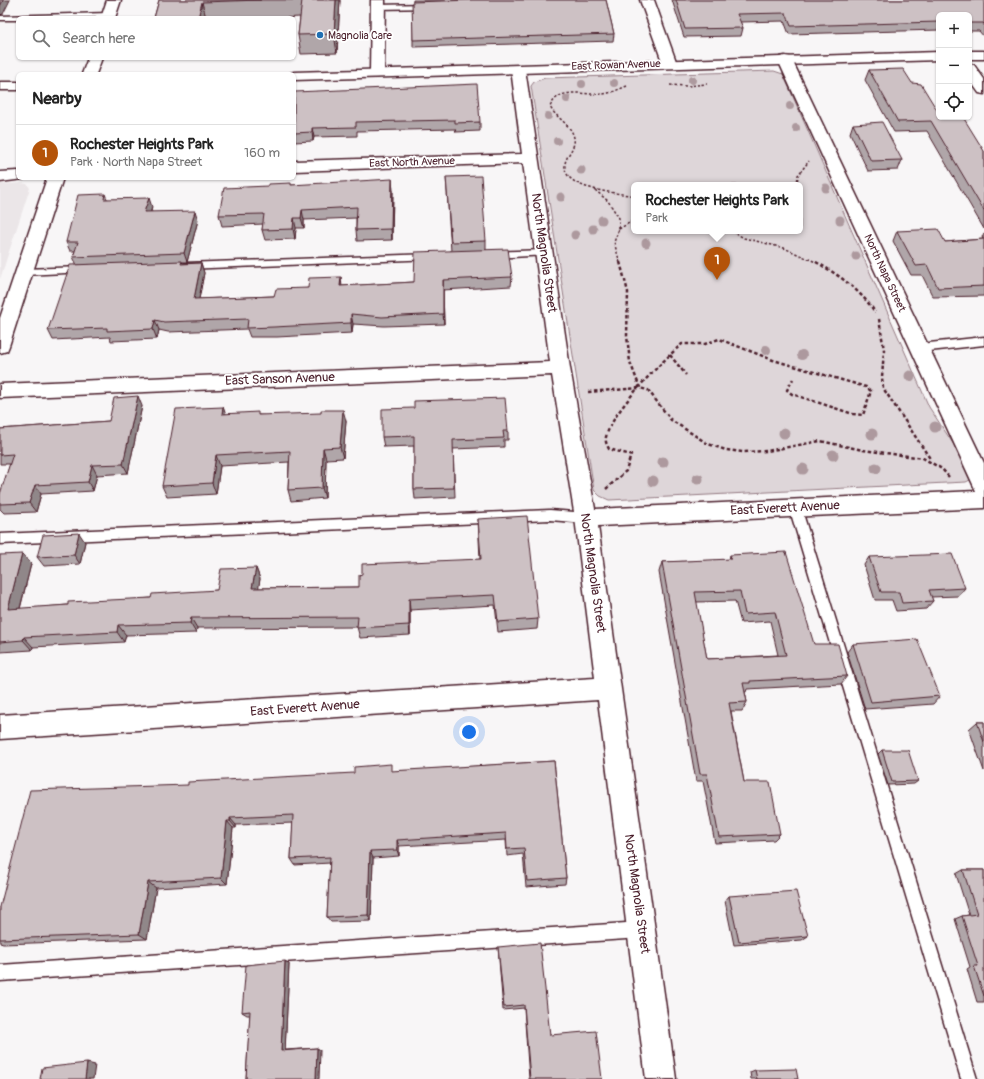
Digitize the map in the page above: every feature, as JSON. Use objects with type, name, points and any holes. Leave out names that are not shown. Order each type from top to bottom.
[{"type":"street","points":[[108,16],[114,0]]},
{"type":"street","points":[[647,0],[670,64]]},
{"type":"street","points":[[377,73],[378,4]]},
{"type":"street","points":[[972,55],[984,54]]},
{"type":"street","name":"East Rowan Avenue","points":[[296,76],[936,56]]},
{"type":"street","points":[[90,72],[94,60]]},
{"type":"street","name":"North Napa Street","points":[[785,60],[984,485]]},
{"type":"street","name":"North Magnolia Street","points":[[518,68],[560,368],[586,518],[661,1079]]},
{"type":"street","points":[[972,72],[984,90]]},
{"type":"street","points":[[0,86],[16,86]]},
{"type":"street","name":"East North Avenue","points":[[296,166],[531,158]]},
{"type":"street","points":[[0,177],[16,176]]},
{"type":"street","points":[[0,346],[54,180]]},
{"type":"street","name":"East Sanson Avenue","points":[[0,391],[560,368]]},
{"type":"street","name":"East Everett Avenue","points":[[586,518],[984,499]]},
{"type":"street","name":"East Everett Avenue","points":[[0,727],[609,688]]},
{"type":"lane","points":[[378,4],[434,5]]},
{"type":"lane","points":[[0,18],[16,18]]},
{"type":"lane","points":[[481,255],[544,253]]},
{"type":"lane","points":[[174,267],[442,256]]},
{"type":"lane","points":[[24,272],[95,270]]},
{"type":"lane","points":[[920,348],[984,341]]},
{"type":"lane","points":[[795,507],[969,1079]]},
{"type":"lane","points":[[0,539],[550,516],[586,518]]},
{"type":"lane","points":[[0,973],[641,930]]},
{"type":"path","points":[[664,84],[688,86],[714,83]]},
{"type":"path","points":[[631,85],[605,94],[577,92],[564,94],[553,99],[550,103],[552,111],[569,127],[574,137],[574,147],[565,164],[566,174],[575,183],[595,190],[631,196]]},
{"type":"path","points":[[798,182],[801,170],[811,158]]},
{"type":"path","points":[[595,190],[614,208],[619,218],[619,229],[614,242],[614,248],[628,292],[627,336],[630,362],[640,388]]},
{"type":"path","points":[[619,229],[631,222]]},
{"type":"path","points":[[736,234],[745,240],[782,247],[805,256],[847,282],[869,302],[879,319],[883,338],[884,360],[881,378],[886,394],[901,413],[919,446],[931,461],[945,472],[951,480]]},
{"type":"path","points":[[602,494],[629,467],[631,455],[609,449],[606,443],[606,437],[629,398],[682,344],[704,345],[710,344],[719,339],[746,352],[776,362],[790,364],[866,387],[871,392],[865,412],[863,415],[853,414],[792,394],[787,390],[793,379]]},
{"type":"path","points":[[670,355],[686,375]]},
{"type":"path","points":[[582,392],[640,388],[652,394],[671,420],[708,444],[726,450],[743,452],[767,451],[820,441],[863,450],[910,455],[931,461]]},
{"type":"shaded area","points":[[774,71],[783,74],[929,407],[954,445],[970,477],[970,480],[966,482],[609,500],[600,496],[594,490],[531,86],[534,82],[545,78]]},
{"type":"shaded area","points":[[0,184],[27,184],[30,188],[0,279]]},
{"type":"building","points":[[159,0],[261,0],[202,2],[198,16],[155,16]]},
{"type":"building","points":[[302,0],[336,0],[334,34],[298,35]]},
{"type":"building","points":[[472,0],[606,0],[614,34],[413,40],[412,2]]},
{"type":"building","points":[[676,0],[984,0],[984,24],[972,23],[972,12],[936,12],[936,22],[791,26],[786,13],[737,14],[743,28],[685,29]]},
{"type":"building","points":[[903,69],[912,83],[921,84],[936,108],[936,120],[965,120],[984,151],[984,211],[931,121],[898,122],[869,70]]},
{"type":"building","points":[[477,84],[480,122],[455,123],[455,120],[356,122],[356,127],[312,128],[312,132],[296,133],[296,92]]},
{"type":"building","points":[[882,122],[902,160],[871,161],[853,124]]},
{"type":"building","points":[[481,176],[486,241],[451,242],[446,177]]},
{"type":"building","points":[[392,179],[391,229],[356,230],[357,207],[302,210],[301,218],[294,218],[293,229],[262,230],[264,214],[219,215],[224,188],[268,186],[268,184],[291,183],[291,185]]},
{"type":"building","points":[[105,194],[104,199],[149,198],[144,212],[195,211],[184,253],[73,257],[78,242],[66,242],[78,195]]},
{"type":"building","points":[[938,229],[945,242],[984,239],[984,286],[938,288],[927,265],[916,266],[897,231]]},
{"type":"building","points":[[508,249],[512,277],[443,280],[443,314],[382,317],[351,314],[351,323],[274,327],[247,328],[248,319],[164,322],[155,320],[153,329],[107,331],[107,328],[48,330],[70,265],[182,261],[181,264],[201,263],[194,299],[274,296],[276,289],[308,288],[309,278],[341,277],[340,286],[414,282],[415,252]]},
{"type":"building","points":[[138,396],[123,464],[92,465],[88,482],[35,485],[29,503],[0,504],[0,494],[13,454],[0,455],[0,429],[109,421],[114,398]]},
{"type":"building","points":[[505,398],[508,431],[503,431],[504,438],[453,440],[454,488],[414,489],[414,436],[382,437],[382,409],[414,408],[414,401]]},
{"type":"building","points":[[223,407],[222,414],[258,412],[258,415],[321,413],[321,410],[343,410],[340,447],[323,448],[322,488],[288,490],[290,451],[216,455],[212,483],[162,486],[176,409]]},
{"type":"building","points":[[527,516],[538,619],[498,622],[495,595],[409,599],[409,625],[357,628],[358,617],[191,618],[190,623],[118,625],[117,632],[24,637],[23,640],[0,642],[0,555],[22,554],[8,609],[68,605],[68,602],[151,598],[152,594],[217,590],[221,569],[256,568],[252,588],[359,587],[359,575],[362,574],[362,564],[481,559],[478,519]]},
{"type":"building","points":[[79,533],[74,555],[37,557],[43,535]]},
{"type":"building","points":[[786,552],[814,644],[838,644],[847,676],[750,681],[750,683],[743,683],[747,702],[729,703],[744,782],[770,782],[780,834],[719,837],[707,774],[700,774],[662,562],[731,559],[730,555]],"holes":[[[740,591],[745,614],[775,612],[786,655],[707,659],[695,592]]]},
{"type":"building","points":[[952,554],[965,588],[929,590],[933,601],[902,603],[899,592],[881,592],[869,557]]},
{"type":"building","points":[[917,639],[940,696],[871,702],[853,644]]},
{"type":"building","points":[[977,722],[984,722],[984,742]]},
{"type":"building","points":[[882,750],[908,750],[918,781],[892,782]]},
{"type":"building","points":[[554,761],[566,878],[527,881],[524,848],[507,849],[506,833],[397,840],[397,850],[370,851],[368,915],[327,917],[330,857],[291,859],[293,815],[230,818],[230,821],[227,821],[221,878],[148,882],[139,934],[0,939],[0,907],[30,790],[188,785],[188,782],[354,773],[354,767],[391,764],[391,771]]},
{"type":"building","points":[[963,870],[984,870],[984,996],[974,966],[978,966],[962,916],[977,914]]},
{"type":"building","points":[[796,891],[808,936],[739,942],[729,896]]},
{"type":"building","points":[[540,943],[550,1035],[596,1031],[602,1079],[530,1079],[524,1005],[504,1007],[498,947]]},
{"type":"building","points":[[285,961],[281,1051],[317,1048],[316,1079],[246,1079],[250,1011],[242,1012],[246,965]]},
{"type":"building","points":[[87,1063],[85,1079],[40,1079],[42,1068]]},
{"type":"building","points":[[796,1069],[798,1079],[757,1079],[755,1070]]},
{"type":"place","name":"Magnolia Care","points":[[320,35]]},
{"type":"place","name":"Rochester Heights Park","points":[[717,280]]}]
